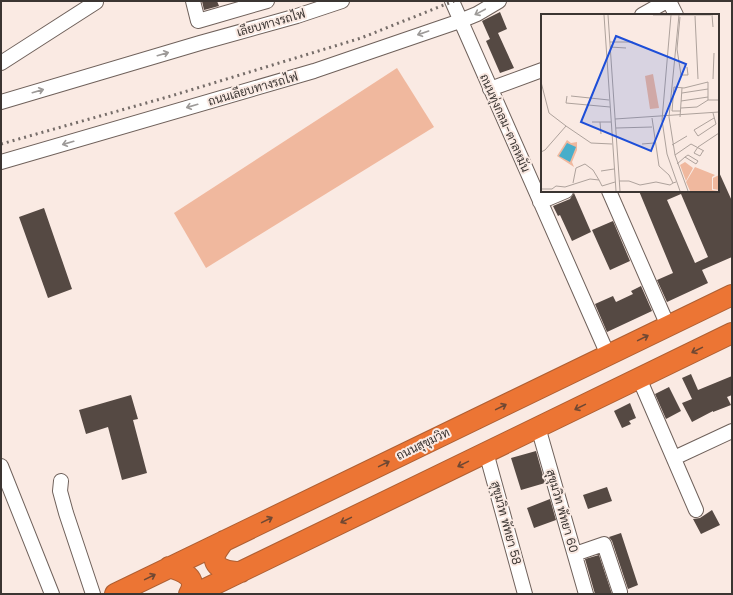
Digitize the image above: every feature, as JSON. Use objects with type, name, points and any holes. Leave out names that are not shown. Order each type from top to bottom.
[{"type":"highway","name":"ถนนสุขุมวิท","points":[[114,594],[732,295]]},
{"type":"highway","points":[[194,594],[732,333]]},
{"type":"highway","points":[[224,541],[216,553],[216,562],[218,566],[230,572],[241,572]]},
{"type":"highway","points":[[170,567],[184,572],[189,577],[192,586],[189,594]]},
{"type":"street","points":[[1,63],[96,1]]},
{"type":"street","points":[[193,1],[198,21],[267,1]]},
{"type":"street","name":"เลียบทางรถไฟ","points":[[1,102],[200,43],[298,16],[342,1]]},
{"type":"street","name":"ถนนทุ่งกลม-ตาลหมัน","points":[[452,1],[608,355]]},
{"type":"street","name":"ถนนเลียบทางรถไฟ","points":[[1,162],[314,71],[460,21],[477,14],[499,1]]},
{"type":"street","points":[[644,14],[668,1],[675,14]]},
{"type":"street","points":[[490,89],[541,70]]},
{"type":"street","points":[[540,202],[564,192]]},
{"type":"street","points":[[608,192],[668,326]]},
{"type":"street","points":[[639,378],[696,510]]},
{"type":"street","name":"สุขุมวิท พัทยา 60","points":[[538,427],[586,594]]},
{"type":"street","points":[[674,458],[732,430]]},
{"type":"street","name":"สุขุมวิท พัทยา 58","points":[[486,452],[525,594]]},
{"type":"street","points":[[1,466],[52,594]]},
{"type":"street","points":[[61,481],[60,491],[66,513],[94,594]]},
{"type":"street","points":[[575,554],[604,544],[620,592]]},
{"type":"shaded area","points":[[397,68],[434,127],[206,268],[174,213]]},
{"type":"building","points":[[202,1],[217,1],[219,6],[204,10]]},
{"type":"building","points":[[500,12],[507,29],[498,33],[514,68],[500,73],[486,41],[490,39],[482,21]]},
{"type":"building","points":[[719,172],[732,201],[732,257],[702,270],[708,283],[667,302],[657,280],[673,273],[639,192],[719,192]],"holes":[[[681,194],[708,257],[695,263],[667,200]]]},
{"type":"building","points":[[574,193],[591,232],[572,241],[560,215],[558,216],[553,206],[570,199]]},
{"type":"building","points":[[44,208],[72,289],[48,298],[19,217]]},
{"type":"building","points":[[613,221],[630,261],[610,270],[592,230]]},
{"type":"building","points":[[641,286],[652,311],[607,332],[595,304],[613,296],[616,302],[633,294],[631,291]]},
{"type":"building","points":[[691,374],[698,390],[732,376],[732,395],[727,397],[731,405],[713,411],[692,422],[682,403],[692,399],[682,378]]},
{"type":"building","points":[[669,387],[681,411],[666,419],[655,394]]},
{"type":"building","points":[[131,395],[138,419],[133,420],[147,473],[122,480],[108,427],[86,434],[79,410]]},
{"type":"building","points":[[630,403],[636,418],[629,421],[631,424],[622,428],[614,411]]},
{"type":"building","points":[[536,451],[545,483],[521,490],[511,458]]},
{"type":"building","points":[[607,487],[612,501],[588,509],[583,495]]},
{"type":"building","points":[[550,499],[556,520],[534,528],[527,508]]},
{"type":"building","points":[[712,510],[720,525],[701,534],[693,519],[700,518]]},
{"type":"building","points":[[621,533],[638,585],[628,589],[612,541],[609,537]]},
{"type":"building","points":[[599,555],[612,594],[595,594],[585,559]]},
{"type":"railway","points":[[1,144],[171,96],[361,38],[454,1]]}]
